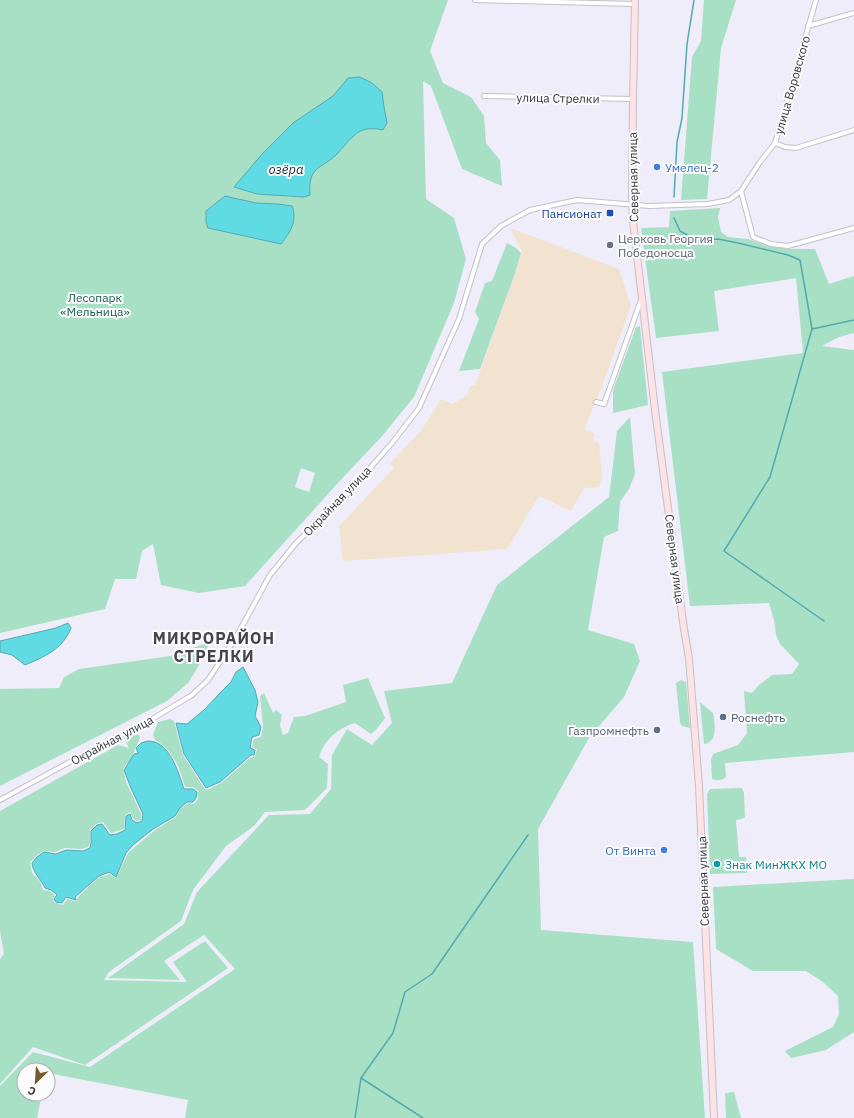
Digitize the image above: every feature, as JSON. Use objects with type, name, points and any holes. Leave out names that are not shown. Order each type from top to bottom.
[{"type":"main road","name":"Северная улица","points":[[635,2],[632,205],[655,410],[689,658],[698,762],[714,1118]]},
{"type":"street","points":[[475,0],[635,2]]},
{"type":"street","name":"улица Воровского","points":[[632,205],[708,204],[728,200],[741,191],[760,162],[775,143],[816,0]]},
{"type":"street","points":[[808,26],[854,13]]},
{"type":"street","name":"улица Стрелки","points":[[484,96],[633,99]]},
{"type":"street","points":[[775,143],[785,147],[796,148],[854,130]]},
{"type":"street","points":[[741,191],[753,237],[771,244],[788,246],[854,228]]},
{"type":"street","name":"Окрайная улица","points":[[0,800],[99,746],[151,720],[192,695],[208,680],[235,639],[270,575],[296,542],[342,500],[392,443],[419,408],[459,319],[482,244],[492,234],[511,220],[536,208],[577,200],[632,205]]},
{"type":"street","points":[[596,402],[604,404],[642,296]]},
{"type":"shaded area","points":[[510,228],[619,269],[631,306],[599,394],[584,429],[595,434],[593,440],[599,443],[602,477],[599,487],[584,488],[571,511],[539,496],[507,549],[343,561],[339,526],[394,468],[390,463],[421,431],[441,399],[452,404],[467,395],[470,386],[475,386],[522,252]]},
{"type":"green space","name":"Лесопарк «Мельница»","points":[[0,0],[448,0],[430,51],[443,83],[471,97],[484,116],[486,143],[500,160],[502,186],[462,169],[431,86],[423,81],[426,199],[454,218],[466,259],[454,303],[414,397],[383,435],[245,586],[199,593],[161,585],[153,544],[142,551],[136,579],[115,579],[105,609],[0,633]],"holes":[[[301,468],[315,473],[309,492],[295,487]]]},
{"type":"green space","points":[[704,0],[736,0],[721,48],[707,199],[681,200],[692,57],[701,41]]},
{"type":"green space","points":[[720,208],[718,217],[721,232],[728,237],[748,239],[768,246],[789,249],[815,249],[829,284],[854,276],[854,333],[839,337],[822,346],[854,350],[854,752],[725,763],[726,777],[717,780],[712,779],[711,760],[713,754],[738,745],[747,733],[744,691],[752,693],[759,685],[772,675],[792,674],[799,664],[780,644],[776,635],[774,620],[769,603],[690,606],[662,372],[803,353],[796,278],[714,291],[719,331],[656,338],[641,228],[669,227],[670,211]]},
{"type":"green space","points":[[507,243],[521,253],[480,369],[459,371],[479,319],[475,312],[485,283],[492,281]]},
{"type":"green space","points":[[640,326],[648,405],[613,413],[613,390],[636,327]]},
{"type":"green space","points":[[630,417],[635,474],[629,489],[620,502],[618,531],[604,537],[588,630],[634,644],[640,661],[624,697],[589,738],[538,829],[541,930],[693,942],[705,1118],[185,1118],[188,1100],[56,1075],[56,1062],[23,1062],[33,1052],[90,1067],[235,969],[204,935],[164,961],[180,980],[108,978],[184,924],[197,892],[269,815],[310,814],[331,789],[332,755],[347,729],[372,745],[392,723],[384,691],[452,683],[497,585],[609,497],[617,431]]},
{"type":"green space","points":[[210,642],[198,667],[188,683],[167,701],[0,786],[0,689],[59,688],[64,677],[79,669],[170,656]]},
{"type":"green space","points":[[368,678],[385,718],[376,730],[371,734],[355,723],[337,731],[324,745],[319,757],[328,764],[327,788],[305,810],[265,812],[254,826],[226,846],[193,890],[181,921],[109,972],[104,980],[187,982],[173,962],[205,941],[228,968],[85,1065],[33,1047],[20,1062],[16,1062],[16,1066],[0,1084],[0,959],[4,954],[0,931],[0,811],[118,745],[129,748],[124,738],[136,734],[139,735],[140,738],[131,759],[123,768],[126,782],[141,814],[141,820],[136,821],[130,812],[125,815],[124,829],[111,833],[103,822],[96,824],[90,830],[90,842],[88,847],[82,849],[65,848],[55,852],[44,851],[30,862],[32,873],[40,881],[43,890],[50,891],[55,896],[53,898],[54,902],[63,905],[67,899],[76,901],[78,897],[98,878],[109,874],[116,878],[128,853],[155,830],[176,817],[180,809],[188,803],[194,804],[198,799],[198,791],[193,787],[185,787],[175,760],[167,749],[155,740],[153,735],[158,722],[170,719],[174,721],[183,755],[204,788],[207,790],[221,783],[251,757],[255,756],[257,749],[252,747],[254,739],[261,737],[263,727],[260,696],[264,693],[273,713],[276,710],[282,715],[280,725],[283,735],[288,733],[294,717],[305,716],[346,702],[343,685]]},
{"type":"green space","points":[[681,680],[686,682],[690,728],[682,726],[680,723],[676,683]]},
{"type":"green space","points":[[700,702],[713,713],[714,722],[714,736],[712,740],[704,744]]},
{"type":"green space","points":[[742,788],[744,793],[745,817],[736,820],[739,857],[746,857],[747,873],[710,874],[707,794],[710,789]]},
{"type":"green space","points":[[854,879],[854,1032],[826,1050],[791,1058],[785,1051],[833,1027],[839,1014],[838,996],[823,982],[806,971],[753,971],[716,949],[713,887]]},
{"type":"green space","points":[[16,1070],[16,1102],[40,1102],[37,1118],[0,1118],[0,1086]]},
{"type":"green space","points":[[734,1092],[741,1118],[726,1118],[725,1093]]},
{"type":"water","name":"озёра","points":[[360,77],[372,83],[382,92],[387,123],[383,130],[367,129],[356,134],[337,154],[317,169],[311,178],[310,195],[304,197],[257,194],[234,187],[262,154],[293,123],[333,96],[348,78]]},
{"type":"water","points":[[225,196],[256,203],[292,206],[294,211],[294,221],[290,231],[281,244],[208,228],[206,222],[206,211]]},
{"type":"water","points":[[68,623],[71,628],[68,635],[58,647],[46,655],[25,665],[12,655],[0,652],[0,641],[56,628]]},
{"type":"water","points":[[243,667],[255,690],[258,702],[255,716],[261,727],[259,735],[252,737],[250,748],[255,750],[254,755],[251,755],[220,782],[206,788],[184,754],[176,723],[187,724],[204,710],[231,682],[236,672]]},
{"type":"water","points":[[148,741],[156,742],[162,746],[176,766],[184,789],[193,789],[197,792],[196,798],[193,802],[187,802],[180,808],[175,816],[153,829],[133,845],[126,853],[116,877],[109,872],[99,876],[75,897],[76,900],[66,897],[62,903],[56,902],[54,899],[57,895],[51,890],[45,888],[34,870],[32,863],[44,852],[56,854],[66,850],[83,851],[90,848],[91,831],[97,825],[102,824],[110,835],[117,834],[125,830],[126,816],[130,814],[132,820],[137,823],[142,821],[143,814],[124,770],[134,754],[138,753],[136,748],[141,743]]},
{"type":"waterway","points":[[674,197],[677,142],[682,118],[687,44],[694,0]]},
{"type":"waterway","points":[[674,218],[680,231],[698,241],[718,239],[788,255],[800,260],[812,329],[854,320]]},
{"type":"waterway","points":[[812,329],[770,477],[724,551],[824,621]]},
{"type":"waterway","points":[[423,1118],[361,1078],[393,1033],[405,992],[432,974],[528,835]]},
{"type":"waterway","points":[[355,1118],[361,1078]]},
{"type":"place","name":"Умелец-2","points":[[657,167]]},
{"type":"place","name":"Пансионат","points":[[610,213]]},
{"type":"place","name":"Церковь Георгия Победоносца","points":[[610,245]]},
{"type":"place","name":"Роснефть","points":[[723,717]]},
{"type":"place","name":"Газпромнефть","points":[[657,730]]},
{"type":"place","name":"От Винта","points":[[664,850]]},
{"type":"place","name":"Знак МинЖКХ МО","points":[[717,864]]},
{"type":"district","name":"МИКРОРАЙОН СТРЕЛКИ","points":[[214,647]]}]
